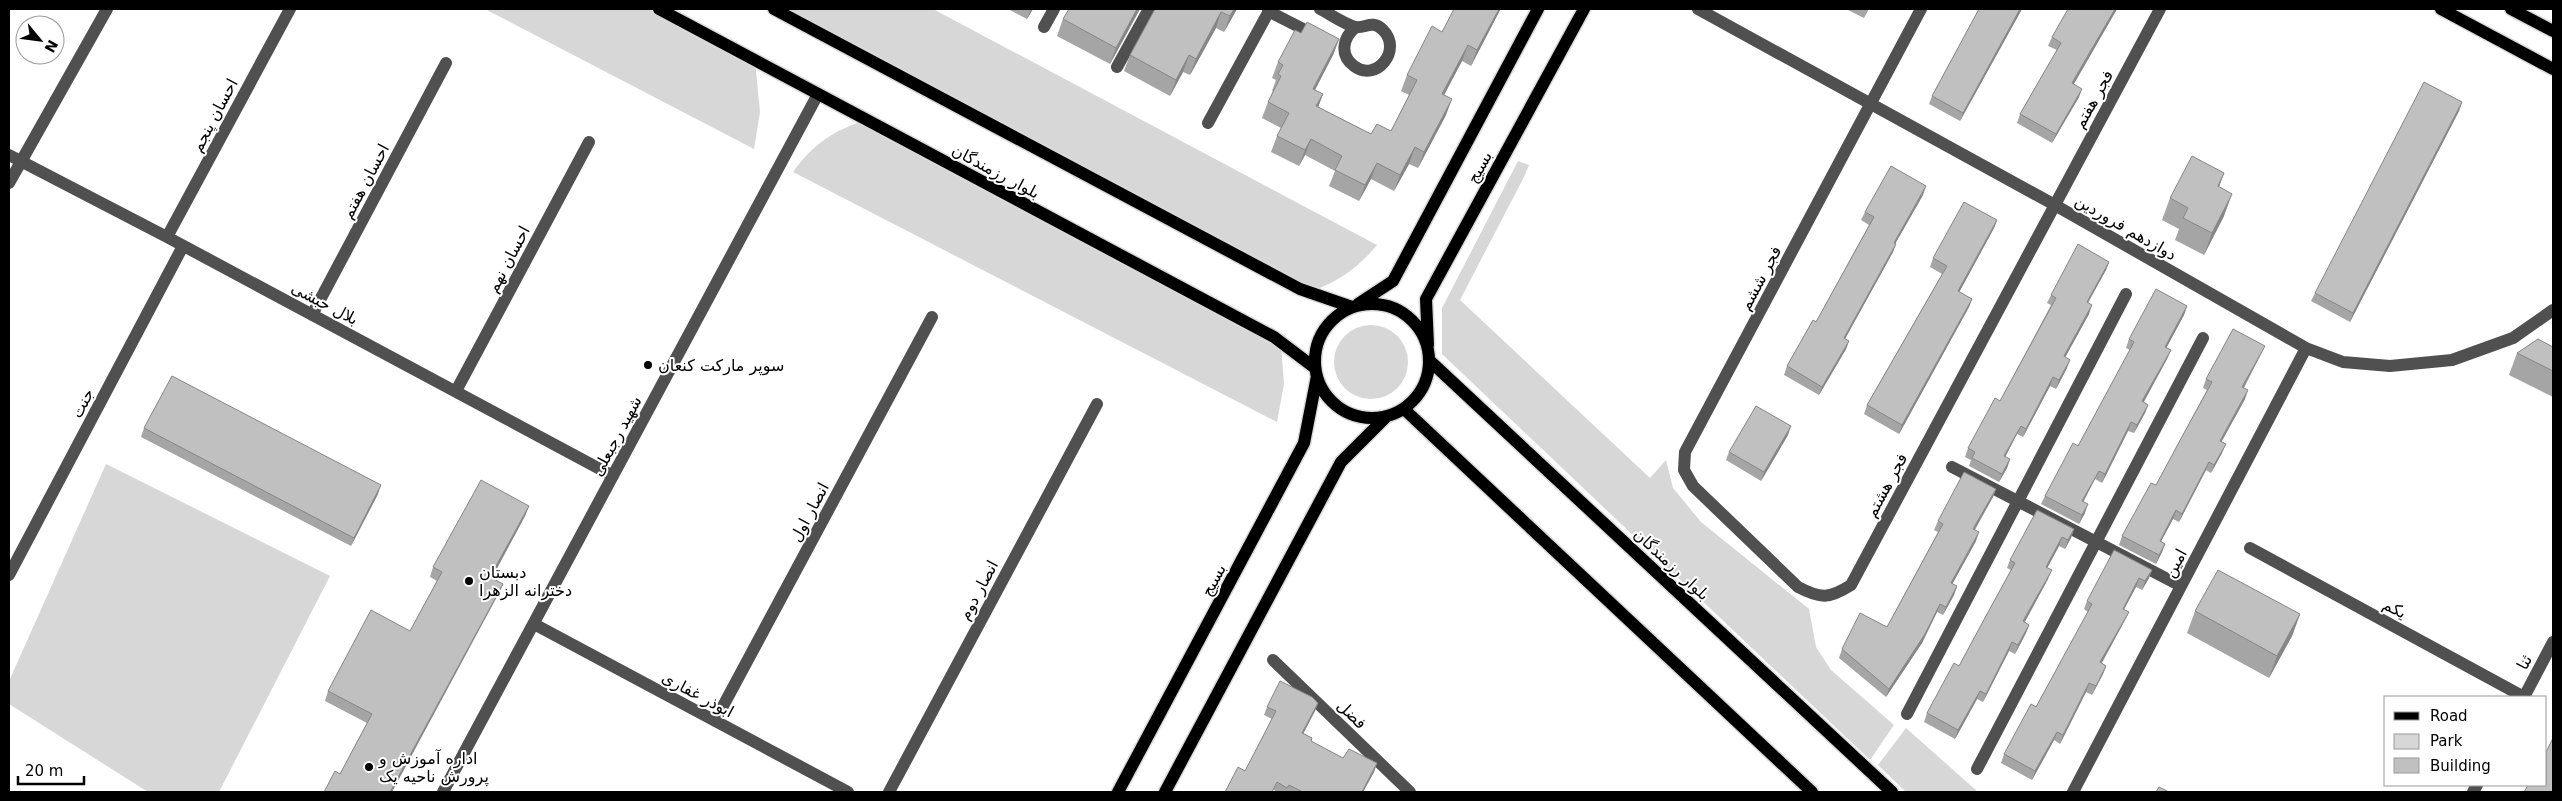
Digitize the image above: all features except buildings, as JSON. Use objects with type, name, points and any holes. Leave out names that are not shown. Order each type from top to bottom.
[{"type":"main road","name":"بلوار رزمندگان","points":[[658,9],[1274,338],[1316,372]]},
{"type":"main road","points":[[774,9],[1300,290],[1354,306],[1379,304],[1400,310],[1417,325],[1428,345],[1430,361],[1426,380],[1418,396],[1404,409],[1386,417],[1340,462],[1165,792]]},
{"type":"main road","name":"بسیج","points":[[1354,306],[1392,281],[1538,9]]},
{"type":"main road","name":"بسیج","points":[[1428,345],[1426,299],[1584,9]]},
{"type":"main road","points":[[2441,9],[2553,69]]},
{"type":"main road","points":[[2511,9],[2553,31]]},
{"type":"main road","points":[[1354,306],[1335,316],[1323,331],[1316,348],[1316,372],[1326,396],[1343,411],[1364,418],[1386,417]]},
{"type":"main road","name":"بلوار رزمندگان","points":[[1430,361],[1892,792]]},
{"type":"main road","name":"بسیج","points":[[1118,792],[1304,443],[1316,372]]},
{"type":"main road","points":[[1404,409],[1812,792]]},
{"type":"street","points":[[9,183],[14,159],[107,9]]},
{"type":"street","name":"احسان پنجم","points":[[167,237],[290,9]]},
{"type":"street","points":[[1044,27],[1054,9]]},
{"type":"street","points":[[1117,67],[1149,9]]},
{"type":"street","points":[[1320,9],[1356,27]]},
{"type":"street","name":"دوازدهم فروردین","points":[[1698,9],[1716,13],[1872,104],[2054,204],[2306,348],[2343,362],[2380,365],[2452,360],[2513,338],[2553,310]]},
{"type":"street","name":"فجر ششم","points":[[1684,470],[1685,452],[1922,9]]},
{"type":"street","name":"فجر هفتم","points":[[2054,204],[2160,9]]},
{"type":"street","points":[[1208,123],[1269,10],[1336,46],[1348,61],[1361,70],[1376,69],[1388,58],[1390,44],[1383,30],[1370,24],[1356,27],[1336,46]]},
{"type":"street","name":"احسان هفتم","points":[[312,315],[446,63]]},
{"type":"street","name":"شهید رجبعلی","points":[[443,792],[818,94]]},
{"type":"street","name":"احسان نهم","points":[[456,391],[589,142]]},
{"type":"street","name":"بلال حبشی","points":[[14,159],[167,237],[613,476]]},
{"type":"street","name":"فجر هشتم","points":[[1684,470],[1693,486],[1798,587],[1815,596],[1834,595],[1851,585],[2054,204]]},
{"type":"street","name":"جنت","points":[[9,576],[183,246]]},
{"type":"street","points":[[1907,714],[2126,294]]},
{"type":"street","name":"انصار اول","points":[[715,721],[932,317]]},
{"type":"street","points":[[1977,769],[2203,338]]},
{"type":"street","name":"امین","points":[[2073,792],[2306,348]]},
{"type":"street","name":"انصار دوم","points":[[889,792],[1097,404]]},
{"type":"street","points":[[1952,467],[2181,586]]},
{"type":"street","name":"یکم","points":[[2250,548],[2522,696]]},
{"type":"street","name":"ابوذر غفاری","points":[[534,624],[848,792]]},
{"type":"street","name":"ثنا","points":[[2525,696],[2553,642]]},
{"type":"street","name":"فضل","points":[[1272,660],[1410,792]]},
{"type":"green space","points":[[485,9],[659,9],[755,60],[760,112],[754,149]]},
{"type":"green space","points":[[774,9],[933,9],[1377,245],[1346,274],[1329,284],[1309,292]]},
{"type":"green space","points":[[867,120],[1281,344],[1284,384],[1277,422],[793,172],[800,162],[825,139],[845,128]]},
{"type":"green space","points":[[1518,161],[1529,165],[1460,300],[1650,478],[1666,460],[1673,488],[1701,522],[1809,609],[1816,647],[1831,670],[1894,725],[1870,760],[1442,354],[1442,308]]},
{"type":"green space","points":[[1371,325],[1392,331],[1402,341],[1408,362],[1402,383],[1392,393],[1371,399],[1350,393],[1340,383],[1334,362],[1340,341],[1350,331]]},
{"type":"green space","points":[[106,464],[330,576],[219,792],[148,792],[9,704],[9,681]]},
{"type":"green space","points":[[1906,728],[1978,792],[1906,792],[1878,765]]},
{"type":"place","name":"سوپر مارکت کنعان","points":[[648,365]]},
{"type":"place","name":"دبستان دخترانه الزهرا","points":[[469,581]]},
{"type":"place","name":"اداره آموزش و پرورش ناحیه یک","points":[[369,767]]}]
